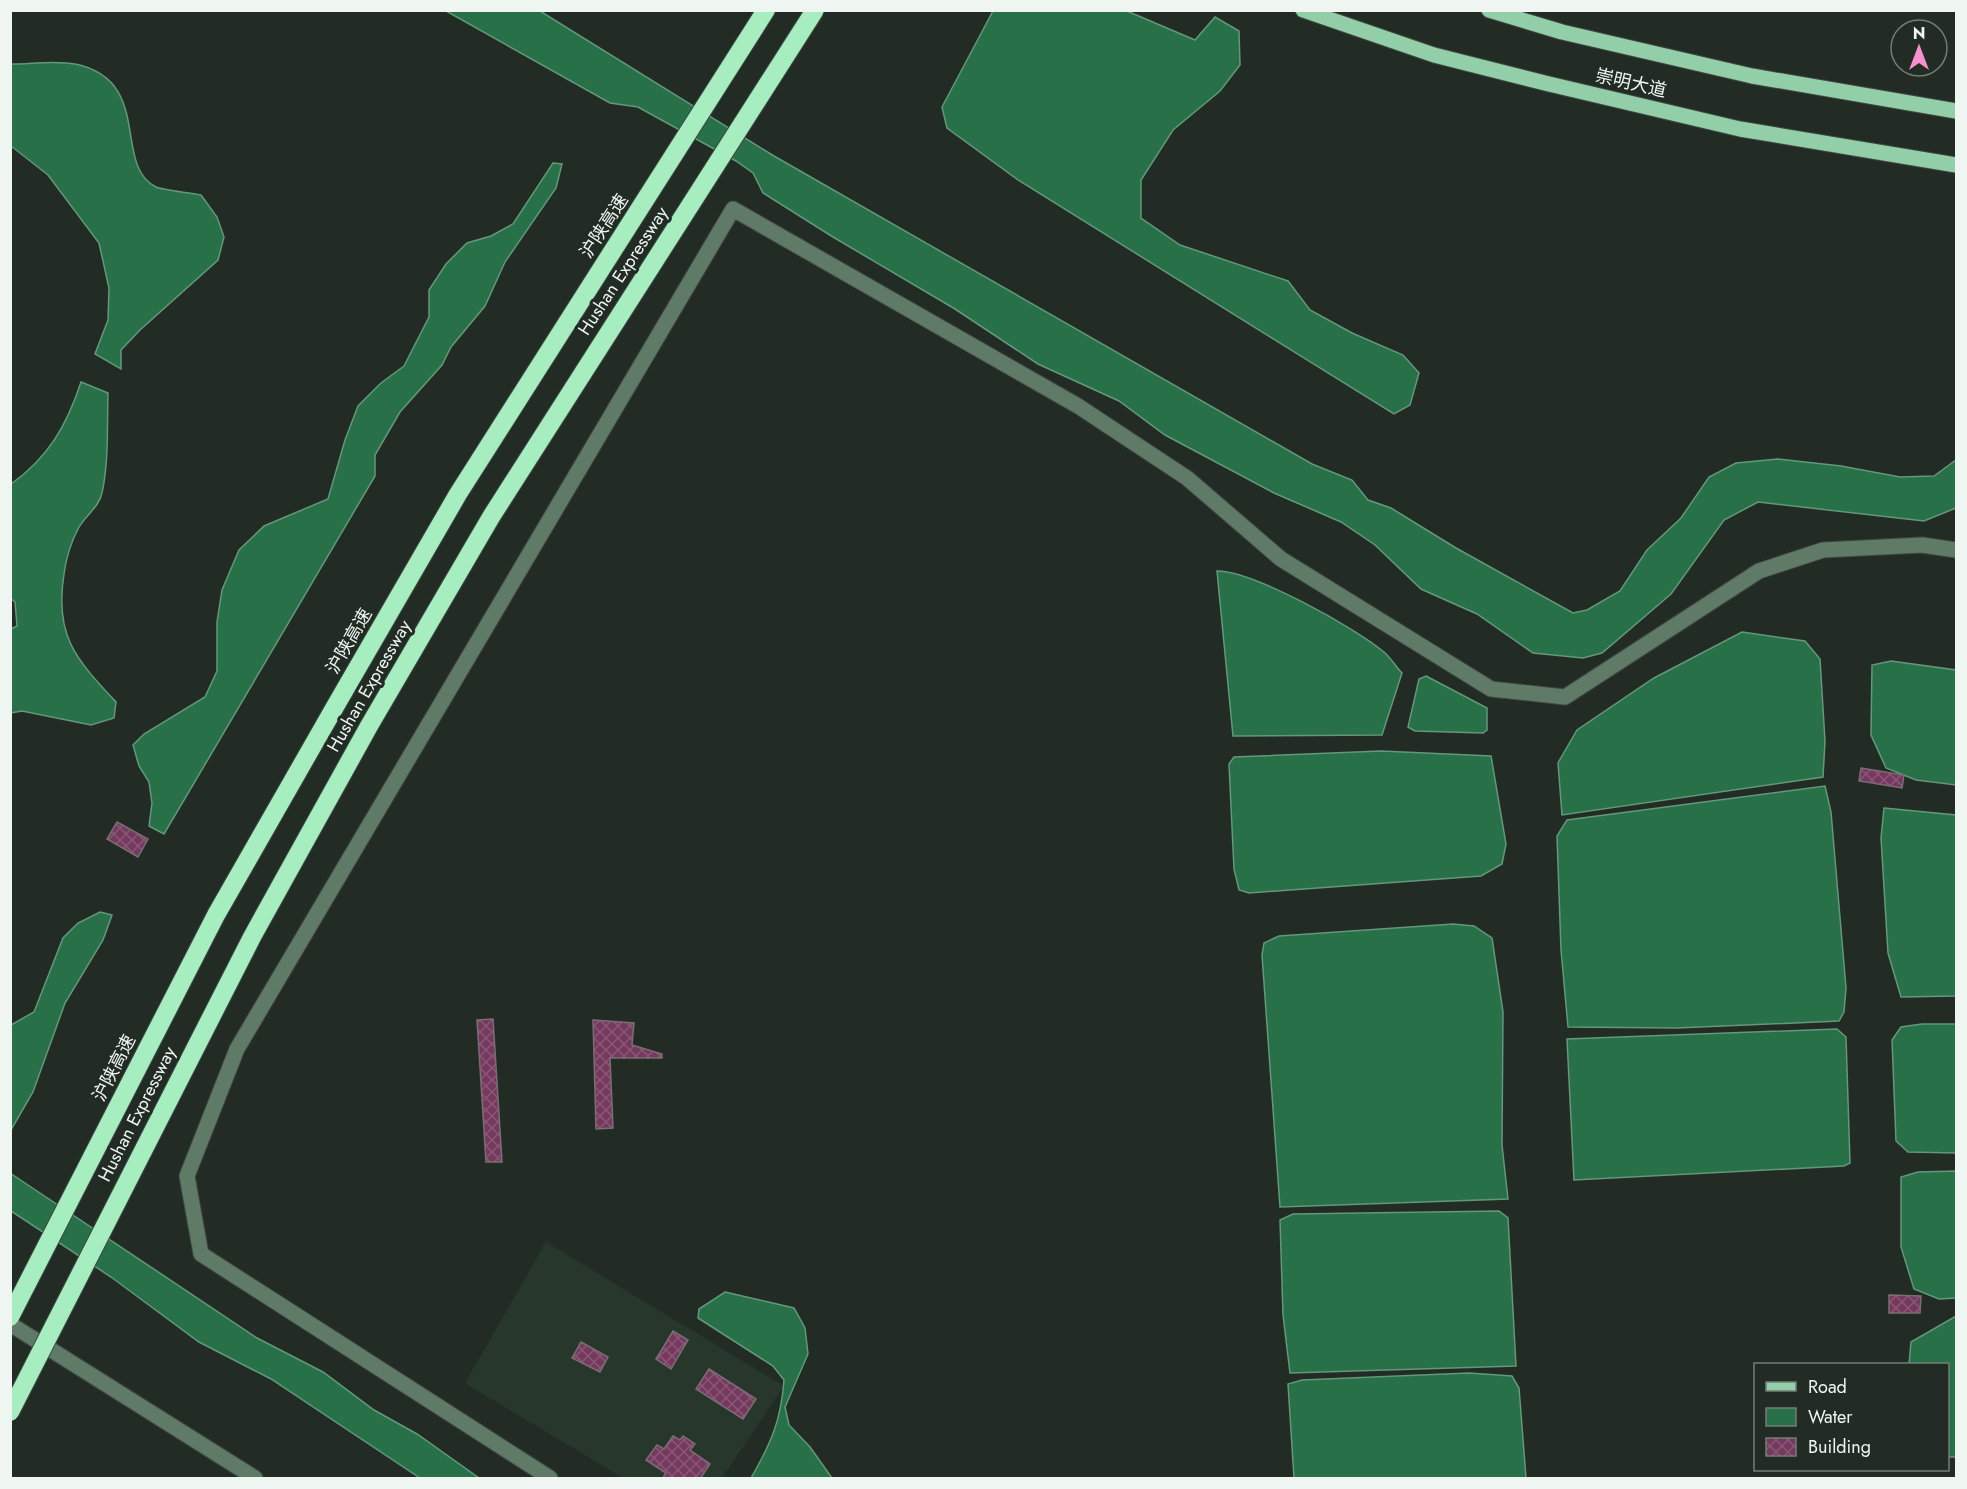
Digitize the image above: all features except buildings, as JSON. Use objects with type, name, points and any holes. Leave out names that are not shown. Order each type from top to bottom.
[{"type":"highway","name":"沪陕高速","points":[[10,1317],[216,915],[458,494],[766,10]]},
{"type":"highway","name":"Hushan Expressway","points":[[10,1412],[252,936],[369,726],[491,517],[815,10]]},
{"type":"main road","name":"崇明大道","points":[[1303,10],[1434,55],[1550,84],[1740,129],[1956,165]]},
{"type":"main road","name":"崇明大道","points":[[1489,10],[1562,32],[1752,76],[1956,111]]},
{"type":"street","points":[[550,1479],[201,1254],[187,1176],[237,1049],[733,209],[1078,406],[1187,478],[1281,559],[1491,690],[1565,697],[1759,571],[1823,550],[1922,545],[1956,549]]},
{"type":"street","points":[[10,1324],[255,1479]]},
{"type":"shaded area","points":[[546,1242],[784,1386],[722,1478],[623,1478],[465,1383]]},
{"type":"water","points":[[446,11],[540,11],[774,156],[1312,464],[1352,480],[1368,500],[1391,508],[1456,548],[1573,613],[1587,610],[1620,591],[1647,550],[1681,518],[1709,477],[1736,463],[1778,459],[1841,466],[1900,477],[1934,476],[1956,460],[1956,508],[1924,521],[1758,502],[1724,520],[1671,594],[1602,653],[1583,658],[1533,653],[1477,614],[1421,589],[1375,545],[1341,522],[1274,493],[1165,435],[1119,401],[1038,364],[955,309],[763,193],[753,173],[736,161],[638,107],[610,103]]},
{"type":"water","points":[[993,11],[1127,11],[1195,40],[1215,17],[1239,31],[1240,65],[1220,91],[1173,130],[1141,180],[1141,218],[1180,245],[1288,281],[1310,310],[1352,333],[1403,355],[1419,373],[1410,405],[1394,414],[1018,180],[947,128],[942,107]]},
{"type":"water","points":[[67,63],[99,73],[115,87],[124,104],[136,161],[143,176],[159,188],[201,195],[217,217],[224,237],[218,260],[121,350],[121,369],[95,354],[108,320],[109,288],[99,243],[48,175],[11,146],[11,64]]},
{"type":"water","points":[[553,163],[562,164],[556,188],[505,262],[485,306],[451,347],[442,365],[400,412],[375,455],[375,476],[164,834],[149,826],[152,803],[149,782],[139,766],[133,745],[144,734],[205,697],[217,671],[217,622],[222,590],[239,550],[264,526],[328,499],[345,440],[358,406],[381,383],[404,366],[429,317],[429,290],[446,264],[467,243],[491,236],[513,224]]},
{"type":"water","points":[[81,382],[108,393],[107,456],[102,493],[98,503],[79,527],[74,538],[66,562],[62,596],[62,614],[71,645],[90,673],[116,702],[114,718],[91,725],[22,711],[10,713],[11,629],[17,626],[15,602],[10,598],[11,484],[36,463],[55,439]]},
{"type":"water","points":[[1217,571],[1233,573],[1254,580],[1303,602],[1370,641],[1387,654],[1402,673],[1382,735],[1233,736]]},
{"type":"water","points":[[1742,632],[1805,641],[1820,659],[1825,741],[1823,777],[1562,815],[1558,763],[1577,730],[1654,678]]},
{"type":"water","points":[[1891,661],[1956,670],[1956,785],[1916,780],[1886,768],[1871,735],[1872,665]]},
{"type":"water","points":[[1426,676],[1487,708],[1487,730],[1483,733],[1415,731],[1408,727],[1419,679]]},
{"type":"water","points":[[1381,751],[1491,756],[1506,844],[1502,864],[1481,876],[1249,893],[1239,890],[1234,869],[1229,764],[1234,757]]},
{"type":"water","points":[[1825,786],[1831,812],[1846,988],[1844,1012],[1839,1021],[1677,1028],[1568,1027],[1561,950],[1557,836],[1567,820]]},
{"type":"water","points":[[1884,808],[1956,815],[1956,996],[1901,997],[1888,953],[1881,838]]},
{"type":"water","points":[[100,912],[112,915],[103,940],[65,1003],[33,1092],[11,1130],[11,1025],[34,1012],[63,938],[78,923]]},
{"type":"water","points":[[1453,924],[1474,926],[1492,938],[1503,1012],[1502,1145],[1508,1199],[1280,1207],[1262,955],[1264,943],[1279,936]]},
{"type":"water","points":[[1922,1024],[1956,1024],[1956,1153],[1908,1152],[1896,1141],[1892,1040],[1901,1027]]},
{"type":"water","points":[[1837,1029],[1846,1037],[1850,1163],[1844,1166],[1574,1180],[1567,1039]]},
{"type":"water","points":[[1956,1171],[1956,1298],[1939,1299],[1914,1289],[1901,1247],[1901,1177],[1918,1172]]},
{"type":"water","points":[[10,1173],[257,1338],[323,1372],[374,1410],[417,1434],[479,1478],[420,1478],[271,1379],[199,1342],[111,1277],[11,1211]]},
{"type":"water","points":[[1499,1211],[1508,1218],[1516,1366],[1290,1373],[1283,1315],[1280,1220],[1293,1214]]},
{"type":"water","points":[[725,1292],[794,1308],[805,1328],[808,1354],[785,1407],[789,1425],[810,1447],[832,1478],[751,1478],[778,1420],[784,1380],[773,1366],[698,1318],[699,1309]]},
{"type":"water","points":[[1956,1316],[1956,1457],[1949,1457],[1949,1363],[1909,1363],[1911,1342]]},
{"type":"water","points":[[1469,1373],[1512,1376],[1519,1388],[1526,1478],[1294,1478],[1288,1384],[1302,1380]]}]
